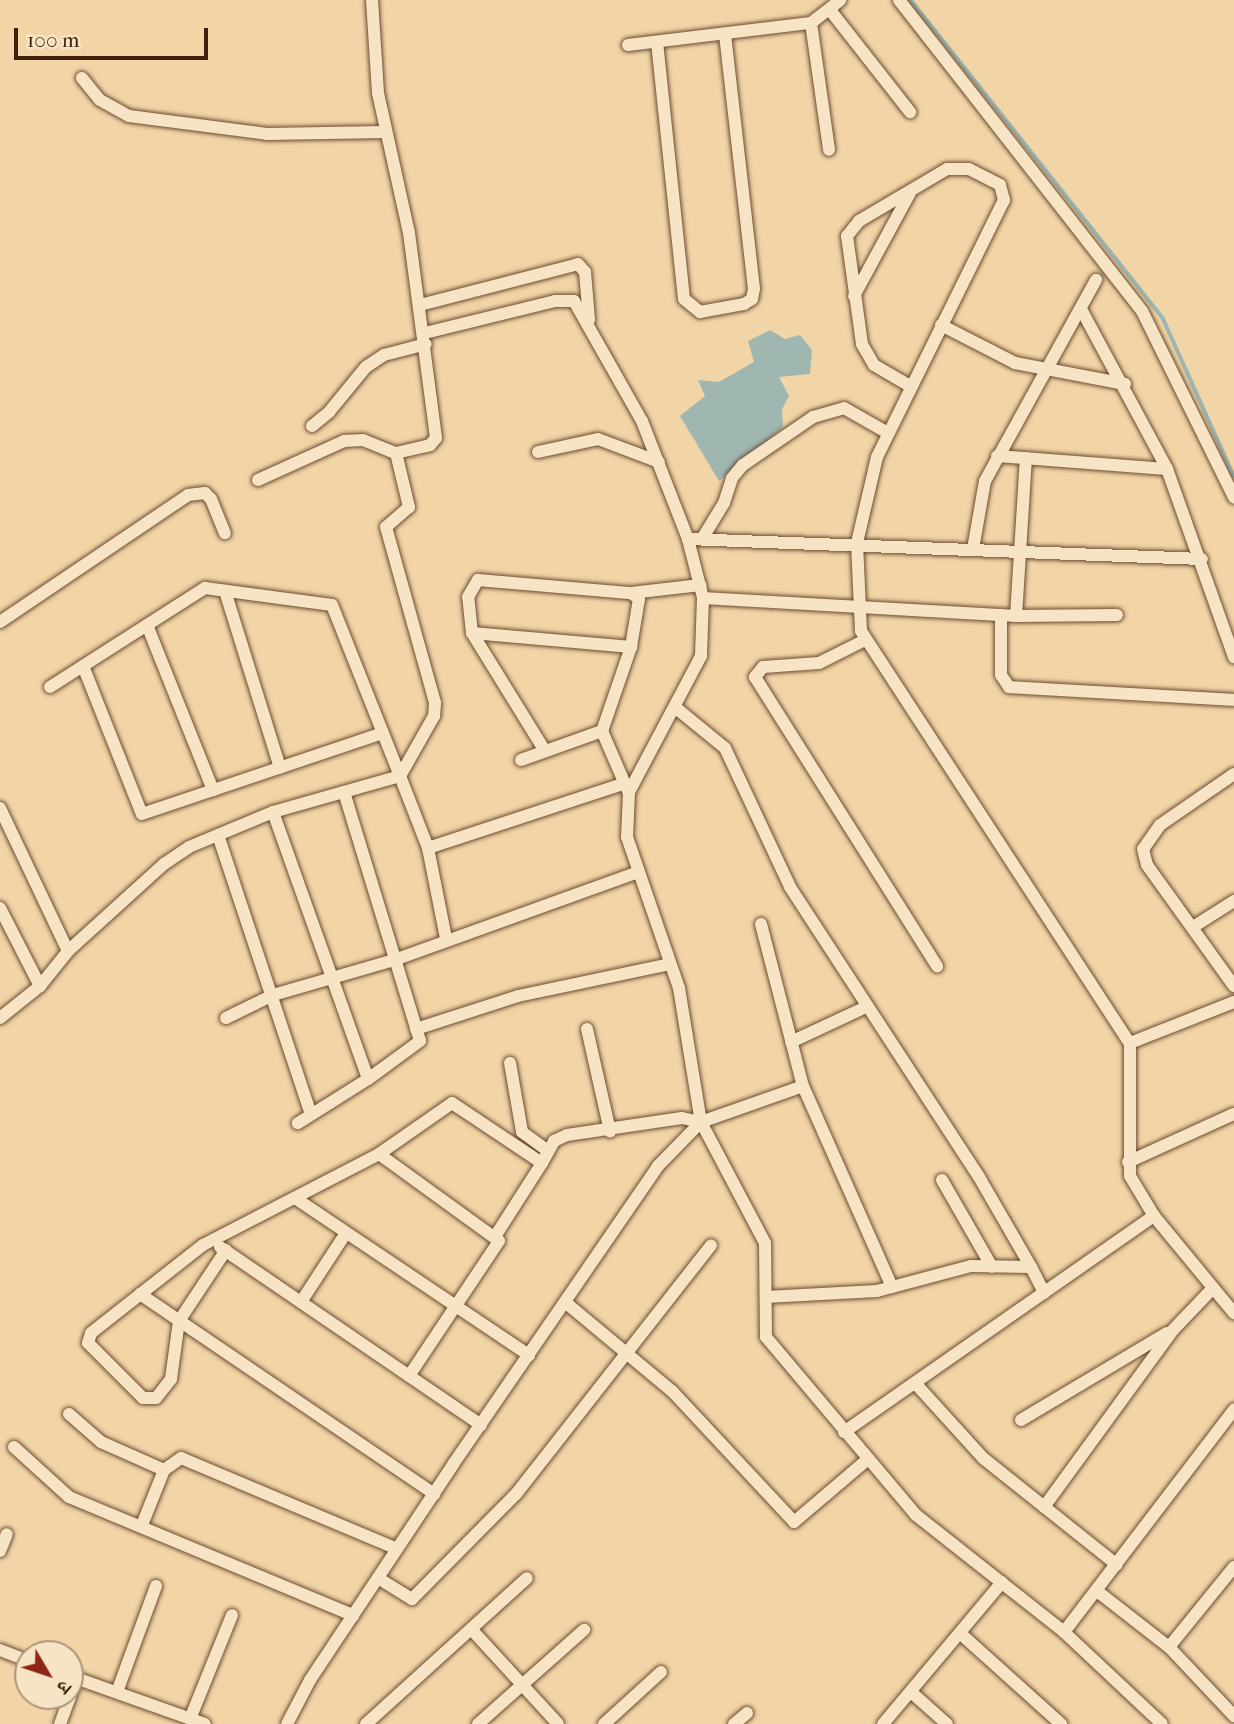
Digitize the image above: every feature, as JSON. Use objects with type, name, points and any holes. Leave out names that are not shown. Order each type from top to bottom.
[{"type":"street","points":[[258,480],[344,441],[363,440],[396,453],[430,445],[436,438],[420,305],[385,132],[372,0]]},
{"type":"street","points":[[628,45],[811,23],[840,0]]},
{"type":"street","points":[[899,0],[1142,311],[1234,497]]},
{"type":"street","points":[[830,10],[910,113]]},
{"type":"street","points":[[811,23],[829,150]]},
{"type":"street","points":[[657,42],[684,299],[700,312],[744,304],[752,299],[754,289],[725,34]]},
{"type":"street","points":[[82,78],[109,108],[129,116],[267,134],[385,132]]},
{"type":"street","points":[[910,386],[883,372],[867,356],[854,296],[847,245],[851,227],[958,167],[1005,190],[888,433],[867,487],[857,543],[856,607],[865,640],[1130,1043],[1130,1176],[1154,1216],[1234,1313]]},
{"type":"street","points":[[854,296],[910,193]]},
{"type":"street","points":[[420,305],[578,264],[585,272],[589,324]]},
{"type":"street","points":[[973,549],[978,501],[997,456],[1096,280]]},
{"type":"street","points":[[312,426],[329,412],[366,367],[384,355],[425,339],[565,300],[574,301],[642,421],[688,539],[702,592],[701,656],[676,708],[626,788],[428,848]]},
{"type":"street","points":[[1080,309],[1125,384],[1167,468],[1202,559],[1234,657]]},
{"type":"street","points":[[941,325],[1015,363],[1125,384]]},
{"type":"street","points":[[702,539],[724,503],[732,478],[743,465],[813,417],[844,408],[888,433]]},
{"type":"street","points":[[538,452],[598,439],[659,462]]},
{"type":"street","points":[[0,1018],[40,986],[68,951],[164,864],[218,835],[274,813],[400,776],[434,716],[435,704],[386,527],[409,507],[396,453]]},
{"type":"street","points":[[997,456],[1167,468]]},
{"type":"street","points":[[1016,616],[1026,458]]},
{"type":"street","points":[[0,622],[188,495],[205,493],[211,499],[225,533]]},
{"type":"street","points":[[688,539],[857,543],[1202,559]]},
{"type":"street","points":[[545,751],[472,633],[467,597],[478,580],[487,578],[631,593],[702,592],[856,607],[1016,616],[1117,615]]},
{"type":"street","points":[[50,687],[205,588],[332,605],[428,848],[446,938]]},
{"type":"street","points":[[225,591],[280,768]]},
{"type":"street","points":[[631,593],[639,599],[640,609],[631,647],[602,732],[626,788],[627,836],[636,873],[679,988],[701,1122],[765,1243],[766,1337],[773,1349],[916,1515],[1064,1632],[1162,1724]]},
{"type":"street","points":[[1001,615],[1001,676],[1009,687],[1234,700]]},
{"type":"street","points":[[147,625],[214,790]]},
{"type":"street","points":[[472,633],[631,647]]},
{"type":"street","points":[[865,640],[820,663],[763,667],[755,677],[937,966]]},
{"type":"street","points":[[83,666],[142,814],[383,733]]},
{"type":"street","points":[[676,708],[725,748],[790,887],[979,1177],[1044,1293]]},
{"type":"street","points":[[521,760],[602,732]]},
{"type":"street","points":[[1234,774],[1160,825],[1143,849],[1147,865],[1234,986]]},
{"type":"street","points":[[298,1123],[310,1112],[368,1079],[420,1041],[345,792]]},
{"type":"street","points":[[0,808],[68,951]]},
{"type":"street","points":[[274,813],[330,978],[368,1079]]},
{"type":"street","points":[[218,835],[310,1112]]},
{"type":"street","points":[[226,1018],[273,995],[394,960],[446,938],[636,873]]},
{"type":"street","points":[[1194,927],[1234,901]]},
{"type":"street","points":[[0,908],[40,986]]},
{"type":"street","points":[[761,924],[803,1086],[892,1287]]},
{"type":"street","points":[[416,1028],[518,996],[670,964]]},
{"type":"street","points":[[1130,1043],[1234,1002]]},
{"type":"street","points":[[791,1042],[866,1007]]},
{"type":"street","points":[[587,1030],[610,1131]]},
{"type":"street","points":[[510,1063],[522,1132],[548,1151]]},
{"type":"street","points":[[287,1724],[353,1615],[658,1166],[701,1122],[803,1086]]},
{"type":"street","points":[[226,1250],[179,1321],[171,1379],[156,1398],[146,1400],[87,1341],[140,1294],[212,1241],[379,1154],[452,1103],[541,1163]]},
{"type":"street","points":[[1128,1162],[1234,1114]]},
{"type":"street","points":[[496,1235],[548,1151],[567,1135],[610,1131],[682,1118],[701,1122]]},
{"type":"street","points":[[379,1154],[496,1235],[499,1245],[409,1376]]},
{"type":"street","points":[[942,1180],[992,1267]]},
{"type":"street","points":[[295,1198],[529,1355]]},
{"type":"street","points":[[844,1432],[1154,1216]]},
{"type":"street","points":[[301,1302],[346,1233]]},
{"type":"street","points":[[212,1241],[481,1425]]},
{"type":"street","points":[[378,1578],[412,1599],[516,1494],[710,1245]]},
{"type":"street","points":[[766,1297],[892,1287],[971,1265],[1031,1267]]},
{"type":"street","points":[[1044,1507],[1173,1330],[1213,1288]]},
{"type":"street","points":[[140,1294],[434,1494]]},
{"type":"street","points":[[565,1302],[672,1391],[794,1522],[868,1459]]},
{"type":"street","points":[[1021,1420],[1173,1330]]},
{"type":"street","points":[[915,1383],[983,1458],[1117,1565]]},
{"type":"street","points":[[1064,1632],[1234,1410]]},
{"type":"street","points":[[69,1414],[101,1442],[164,1469]]},
{"type":"street","points":[[14,1447],[69,1497],[142,1525],[353,1615]]},
{"type":"street","points":[[142,1525],[164,1469],[181,1458],[397,1549]]},
{"type":"street","points":[[0,1551],[7,1534]]},
{"type":"street","points":[[1169,1647],[1234,1567]]},
{"type":"street","points":[[366,1724],[527,1578]]},
{"type":"street","points":[[883,1724],[1002,1583]]},
{"type":"street","points":[[117,1692],[156,1586]]},
{"type":"street","points":[[1097,1591],[1169,1647],[1231,1714]]},
{"type":"street","points":[[190,1719],[232,1615]]},
{"type":"street","points":[[472,1630],[558,1724]]},
{"type":"street","points":[[478,1724],[584,1630]]},
{"type":"street","points":[[961,1634],[1059,1723]]},
{"type":"street","points":[[604,1724],[661,1672]]},
{"type":"street","points":[[84,1681],[205,1724]]},
{"type":"street","points":[[911,1692],[947,1724]]},
{"type":"street","points":[[1231,1714],[1234,1699]]},
{"type":"street","points":[[734,1724],[747,1713]]},
{"type":"water","points":[[770,330],[785,339],[800,335],[812,350],[810,374],[779,377],[789,396],[782,409],[783,427],[719,481],[680,416],[705,396],[698,380],[719,382],[754,362],[748,341]]},
{"type":"waterway","points":[[911,0],[1163,318],[1234,476]]}]
